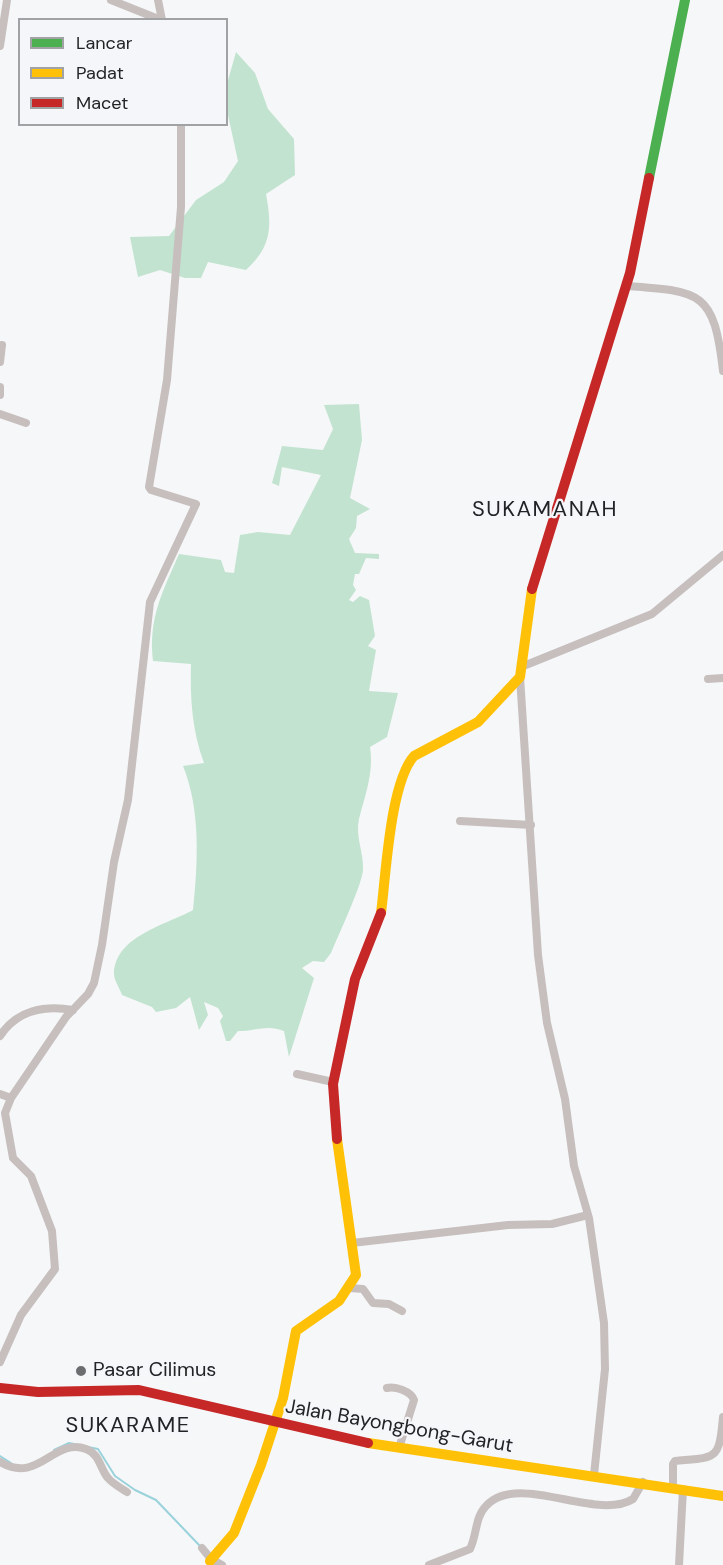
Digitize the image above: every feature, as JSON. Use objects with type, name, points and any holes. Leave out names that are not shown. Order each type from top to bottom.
[{"type":"street","points":[[0,46],[7,0]]},
{"type":"street","points":[[111,0],[156,18]]},
{"type":"street","points":[[158,0],[161,18]]},
{"type":"street","points":[[594,1475],[606,1354],[599,1276],[588,1215],[574,1166],[565,1099],[547,1023],[538,955],[520,672],[529,597],[626,286],[660,135],[685,0]]},
{"type":"street","points":[[0,1362],[21,1315],[55,1269],[52,1231],[40,1195],[31,1176],[13,1158],[4,1120],[11,1098],[94,983],[133,765],[150,602],[196,504],[148,487],[167,380],[180,207],[181,126]]},
{"type":"street","points":[[626,286],[665,289],[692,295],[702,301],[717,331],[723,371]]},
{"type":"street","points":[[0,362],[2,345]]},
{"type":"street","points":[[0,387],[0,395]]},
{"type":"street","points":[[0,414],[26,423]]},
{"type":"street","points":[[213,1557],[234,1533],[275,1424],[291,1364],[296,1331],[339,1301],[350,1288],[356,1275],[338,1150],[333,1082],[355,979],[381,916],[394,813],[406,765],[414,756],[478,722],[520,672],[652,614],[723,555]]},
{"type":"street","points":[[708,679],[723,678]]},
{"type":"street","points":[[459,821],[531,825]]},
{"type":"street","points":[[0,1036],[10,1023],[33,1010],[58,1007],[74,1010]]},
{"type":"street","points":[[297,1074],[333,1082]]},
{"type":"street","points":[[0,1094],[11,1098]]},
{"type":"street","points":[[352,1243],[508,1225],[552,1224],[588,1215]]},
{"type":"street","points":[[350,1288],[363,1289],[374,1303],[389,1304],[402,1311]]},
{"type":"street","points":[[387,1388],[393,1387],[410,1393],[414,1400],[399,1448]]},
{"type":"street","name":"Jalan Bayongbong-Garut","points":[[0,1388],[38,1392],[139,1390],[275,1424],[399,1448],[638,1481],[723,1496]]},
{"type":"street","points":[[679,1565],[678,1488],[674,1462],[710,1458],[716,1453],[720,1446],[723,1417]]},
{"type":"street","points":[[0,1462],[13,1468],[24,1469],[37,1466],[65,1449],[85,1449],[95,1455],[110,1480],[127,1492]]},
{"type":"street","points":[[429,1565],[470,1549],[484,1507],[501,1496],[532,1495],[617,1505],[633,1499],[638,1481]]},
{"type":"street","points":[[202,1548],[222,1565]]},
{"type":"green space","points":[[236,52],[255,73],[268,109],[294,139],[295,175],[266,194],[269,226],[261,253],[246,270],[208,262],[201,278],[185,278],[160,270],[138,277],[130,237],[169,236],[196,200],[224,182],[238,161],[228,115],[228,80]]},
{"type":"green space","points":[[359,404],[362,440],[350,498],[370,509],[357,516],[356,528],[349,539],[355,553],[379,554],[379,559],[366,558],[359,574],[355,574],[353,585],[356,590],[349,600],[353,602],[360,596],[369,600],[375,636],[368,646],[376,650],[369,691],[398,693],[387,737],[370,747],[370,775],[358,825],[363,864],[362,877],[331,953],[324,962],[313,961],[302,968],[314,978],[289,1057],[284,1031],[267,1028],[238,1031],[230,1041],[226,1041],[220,1021],[223,1016],[218,1008],[204,1002],[208,1015],[199,1030],[190,997],[176,1008],[156,1012],[152,1007],[122,995],[114,974],[123,950],[132,941],[193,910],[197,837],[193,801],[183,766],[204,763],[193,714],[191,664],[153,661],[155,618],[167,580],[179,554],[221,560],[225,572],[234,573],[240,535],[258,532],[290,535],[321,475],[282,467],[279,486],[272,483],[282,446],[323,450],[333,429],[324,405]]},
{"type":"waterway","points":[[54,1450],[69,1443],[74,1444]]},
{"type":"waterway","points":[[88,1447],[98,1449],[115,1476],[135,1490],[156,1500],[200,1546]]},
{"type":"waterway","points":[[0,1456],[11,1463]]},
{"type":"traffic: fast","points":[[649,178],[685,0]]},
{"type":"traffic: slow","points":[[381,913],[390,830],[399,787],[406,769],[414,756],[478,722],[520,677],[532,589]]},
{"type":"traffic: slow","points":[[210,1561],[234,1533],[261,1465],[283,1398],[296,1331],[339,1301],[356,1275],[337,1139]]},
{"type":"traffic: slow","points":[[368,1443],[723,1496]]},
{"type":"traffic: jam","points":[[532,589],[630,273],[649,178]]},
{"type":"traffic: jam","points":[[337,1139],[333,1084],[355,979],[381,913]]},
{"type":"traffic: jam","points":[[0,1388],[38,1392],[139,1390],[368,1443]]},
{"type":"place","name":"Pasar Cilimus","points":[[81,1371]]},
{"type":"district","name":"SUKAMANAH","points":[[545,510]]},
{"type":"district","name":"SUKARAME","points":[[128,1426]]}]
